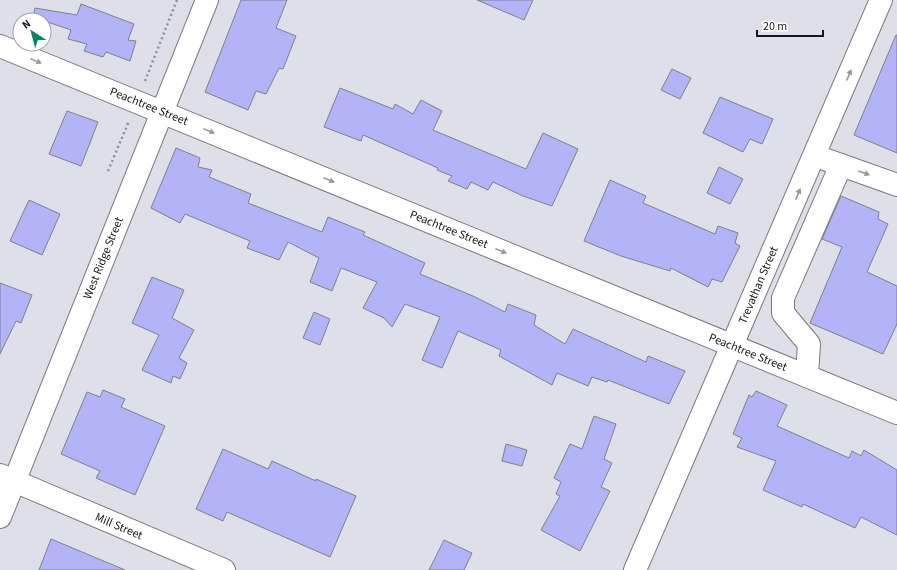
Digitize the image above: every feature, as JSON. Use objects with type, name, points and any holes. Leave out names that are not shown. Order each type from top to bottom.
[{"type":"street","name":"West Ridge Street","points":[[0,517],[7,478],[162,111],[207,0]]},
{"type":"street","name":"Trevathan Street","points":[[635,570],[881,0]]},
{"type":"street","name":"Peachtree Street","points":[[0,46],[897,413]]},
{"type":"street","points":[[814,155],[897,185]]},
{"type":"street","points":[[807,376],[809,344],[783,313],[784,298],[841,165]]},
{"type":"street","points":[[784,224],[811,235]]},
{"type":"street","name":"Mill Street","points":[[7,478],[224,570]]},
{"type":"building","points":[[241,0],[287,0],[276,28],[296,36],[283,69],[279,68],[266,94],[256,91],[248,110],[205,92]]},
{"type":"building","points":[[477,0],[533,0],[524,20]]},
{"type":"building","points":[[81,4],[134,24],[128,40],[136,41],[130,61],[106,52],[103,57],[84,51],[87,44],[68,39],[71,30],[52,24],[52,12],[34,12],[35,8],[77,15]]},
{"type":"building","points":[[897,35],[897,153],[854,135]]},
{"type":"building","points":[[672,69],[691,78],[680,99],[661,90]]},
{"type":"building","points":[[340,88],[393,109],[395,104],[413,114],[421,100],[442,111],[433,130],[526,169],[543,133],[578,149],[552,206],[523,196],[493,182],[488,190],[471,182],[467,189],[448,181],[452,176],[437,170],[438,168],[363,135],[361,141],[324,127]]},
{"type":"building","points":[[720,97],[773,119],[762,144],[750,139],[743,152],[703,133]]},
{"type":"building","points":[[67,111],[98,122],[81,166],[49,154]]},
{"type":"building","points":[[176,148],[200,158],[198,167],[212,170],[209,177],[251,194],[248,203],[322,232],[328,217],[365,232],[363,235],[425,263],[420,274],[473,296],[505,312],[508,304],[536,315],[534,325],[565,344],[573,329],[646,362],[648,356],[685,371],[669,404],[608,380],[607,382],[592,377],[588,386],[557,373],[552,385],[499,356],[501,350],[458,331],[442,368],[422,360],[440,317],[405,304],[392,327],[384,318],[363,308],[377,282],[341,268],[332,291],[310,282],[319,258],[288,242],[279,260],[247,248],[250,241],[185,214],[180,223],[151,208]]},
{"type":"building","points":[[719,167],[743,179],[730,204],[707,193]]},
{"type":"building","points":[[610,180],[646,196],[643,203],[715,234],[718,226],[738,233],[735,243],[740,246],[722,282],[712,279],[708,287],[671,268],[670,271],[621,256],[584,241]]},
{"type":"building","points":[[841,196],[879,212],[878,219],[888,224],[867,272],[897,286],[897,324],[883,354],[810,323],[842,247],[822,239]]},
{"type":"building","points":[[29,200],[60,214],[42,255],[10,241]]},
{"type":"building","points":[[152,277],[184,290],[172,318],[194,330],[179,358],[187,363],[180,379],[173,376],[171,383],[142,370],[159,335],[132,323]]},
{"type":"building","points":[[0,283],[32,295],[21,323],[16,321],[0,354]]},
{"type":"building","points":[[314,312],[330,319],[320,345],[303,338]]},
{"type":"building","points":[[103,390],[125,399],[121,407],[165,426],[135,495],[96,478],[100,471],[61,454],[87,392],[100,397]]},
{"type":"building","points":[[756,391],[787,405],[777,426],[849,458],[852,451],[861,456],[864,450],[897,470],[897,535],[861,517],[855,528],[803,504],[802,507],[763,490],[776,461],[737,447],[742,438],[733,434],[749,395],[752,397]]},
{"type":"building","points":[[594,416],[616,424],[604,459],[612,463],[601,487],[610,491],[580,551],[541,530],[560,496],[556,494],[561,482],[554,478],[570,444],[582,449]]},
{"type":"building","points":[[506,444],[527,450],[522,466],[502,461]]},
{"type":"building","points":[[223,449],[268,469],[272,461],[316,481],[316,479],[356,496],[330,557],[227,512],[223,521],[196,509]]},
{"type":"building","points":[[51,539],[125,570],[39,570]]},
{"type":"building","points":[[444,540],[472,553],[464,570],[429,570]]}]
